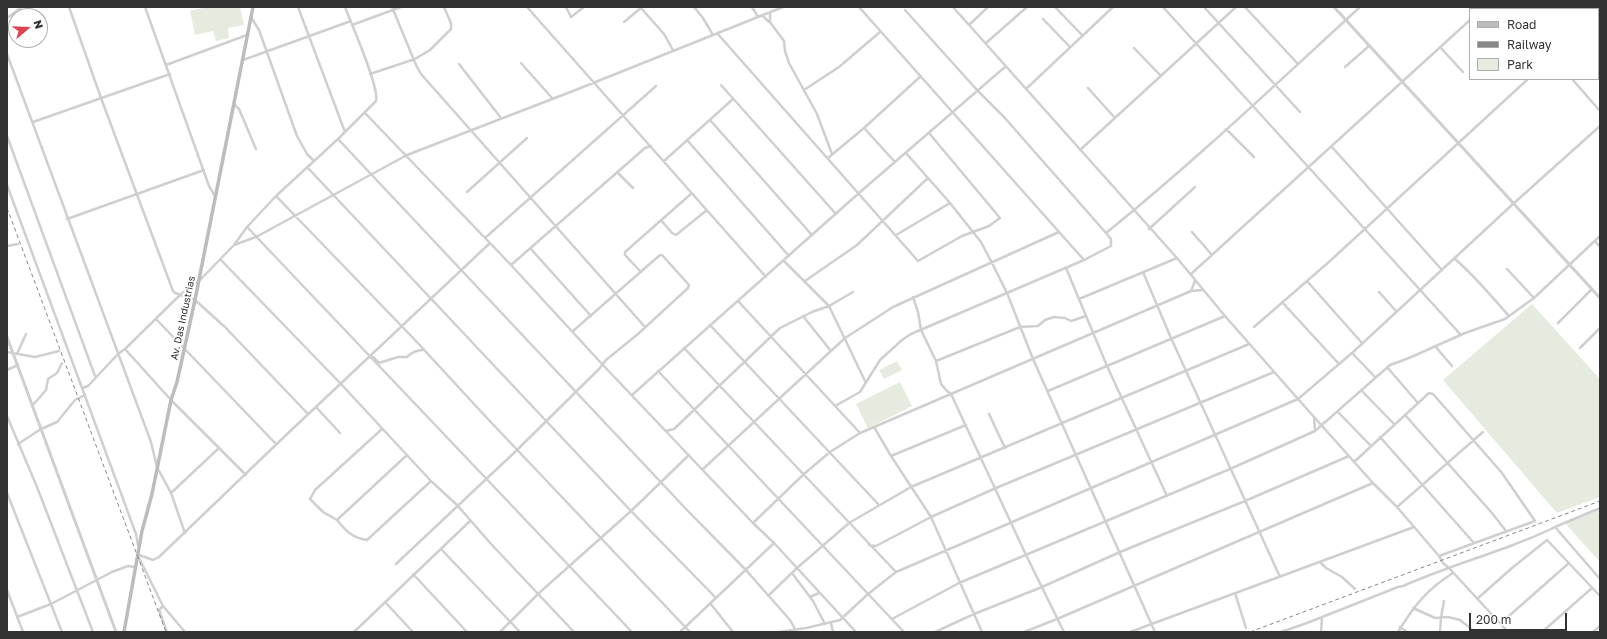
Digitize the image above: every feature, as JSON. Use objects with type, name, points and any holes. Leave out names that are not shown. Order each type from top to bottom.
[{"type":"main road","name":"Av. Das Industrias","points":[[124,632],[137,569],[142,531],[171,400],[185,349],[253,7]]},
{"type":"street","points":[[7,18],[22,7]]},
{"type":"street","points":[[69,7],[101,98],[173,291],[195,300],[225,327],[308,414]]},
{"type":"street","points":[[145,7],[211,190],[215,196]]},
{"type":"street","points":[[298,7],[345,132]]},
{"type":"street","points":[[82,388],[88,386],[95,376],[180,295],[199,281],[234,245],[247,227],[276,196],[313,160],[338,139],[373,104],[377,98],[370,74],[345,7]]},
{"type":"street","points":[[242,60],[393,8],[401,7]]},
{"type":"street","points":[[370,74],[415,60],[430,50],[450,30],[450,23],[444,7]]},
{"type":"street","points":[[527,7],[766,277]]},
{"type":"street","points":[[566,7],[571,17],[584,7]]},
{"type":"street","points":[[694,7],[703,18],[713,35]]},
{"type":"street","points":[[752,7],[758,17]]},
{"type":"street","points":[[234,245],[256,237],[407,155],[783,7]]},
{"type":"street","points":[[859,7],[1084,260]]},
{"type":"street","points":[[953,7],[1149,229],[1177,258],[1249,344],[1322,424],[1373,483],[1397,507],[1439,556],[1442,563],[1449,568],[1508,632]]},
{"type":"street","points":[[969,24],[988,7]]},
{"type":"street","points":[[986,43],[1027,7]]},
{"type":"street","points":[[1055,7],[1082,35]]},
{"type":"street","points":[[1026,89],[1113,7]]},
{"type":"street","points":[[1162,7],[1461,335]]},
{"type":"street","points":[[1204,7],[1300,112]]},
{"type":"street","points":[[1080,150],[1236,7]]},
{"type":"street","points":[[1245,7],[1298,64]]},
{"type":"street","points":[[1334,7],[1600,298]]},
{"type":"street","points":[[1106,233],[1134,212],[1360,7]]},
{"type":"street","points":[[393,8],[422,74],[645,327]]},
{"type":"street","points":[[624,22],[642,8],[664,34],[673,50]]},
{"type":"street","points":[[835,406],[857,394],[866,383],[874,367],[902,340],[921,330],[1111,248],[1112,243],[1106,233],[1004,117],[977,90],[905,10]]},
{"type":"street","points":[[770,12],[770,22]]},
{"type":"street","points":[[762,15],[770,22],[784,40],[786,56],[816,114],[832,154]]},
{"type":"street","points":[[251,16],[267,52],[299,140],[313,160]]},
{"type":"street","points":[[1043,19],[1070,47]]},
{"type":"street","points":[[1191,274],[1469,21]]},
{"type":"street","points":[[804,90],[839,67],[880,32]]},
{"type":"street","points":[[717,33],[860,193],[918,261],[962,236],[989,226],[1000,219],[1000,217],[929,133]]},
{"type":"street","points":[[166,65],[247,35]]},
{"type":"street","points":[[1345,67],[1369,46]]},
{"type":"street","points":[[1440,47],[1463,72]]},
{"type":"street","points":[[1134,48],[1161,76]]},
{"type":"street","points":[[7,54],[151,442],[157,467],[171,493],[185,533]]},
{"type":"street","points":[[521,63],[552,98]]},
{"type":"street","points":[[459,64],[501,118]]},
{"type":"street","points":[[632,395],[812,235],[1006,66]]},
{"type":"street","points":[[32,122],[170,74]]},
{"type":"street","points":[[828,158],[864,128],[921,76]]},
{"type":"street","points":[[1254,327],[1307,281],[1527,80]]},
{"type":"street","points":[[1573,80],[1600,111]]},
{"type":"street","points":[[721,85],[836,214]]},
{"type":"street","points":[[485,238],[656,86]]},
{"type":"street","points":[[1088,88],[1115,118]]},
{"type":"street","points":[[664,161],[733,99]]},
{"type":"street","points":[[234,104],[239,109],[256,150]]},
{"type":"street","points":[[365,112],[753,523],[774,542],[856,632]]},
{"type":"street","points":[[710,120],[812,235]]},
{"type":"street","points":[[779,632],[795,629],[800,631],[831,623],[843,618],[868,594],[896,572],[1010,521],[1298,399],[1339,364],[1600,126]]},
{"type":"street","points":[[864,128],[895,162]]},
{"type":"street","points":[[1226,128],[1254,157]]},
{"type":"street","points":[[7,136],[95,376]]},
{"type":"street","points":[[467,192],[527,138]]},
{"type":"street","points":[[338,139],[745,569],[790,620],[795,629]]},
{"type":"street","points":[[687,140],[789,256]]},
{"type":"street","points":[[511,265],[618,173],[645,148],[648,142]]},
{"type":"street","points":[[645,148],[651,146]]},
{"type":"street","points":[[1332,147],[1442,270]]},
{"type":"street","points":[[906,153],[950,203],[981,242],[1007,293],[1033,359],[1063,423],[1090,488],[1106,520],[1155,632]]},
{"type":"street","points":[[307,167],[631,511],[716,598]]},
{"type":"street","points":[[67,219],[204,170]]},
{"type":"street","points":[[618,173],[633,188]]},
{"type":"street","points":[[805,281],[857,245],[882,219],[928,178]]},
{"type":"street","points":[[7,185],[136,534],[139,554],[163,606],[185,632]]},
{"type":"street","points":[[1149,229],[1195,187]]},
{"type":"street","points":[[641,272],[625,255],[625,252],[692,193]]},
{"type":"street","points":[[276,196],[424,350],[690,632]]},
{"type":"street","points":[[896,235],[950,203]]},
{"type":"street","points":[[661,220],[672,233],[677,235],[708,210]]},
{"type":"street","points":[[247,227],[632,632]]},
{"type":"street","points":[[703,469],[845,338],[893,307],[913,297],[946,284],[1059,232]]},
{"type":"street","points":[[1192,232],[1212,255]]},
{"type":"street","points":[[892,619],[959,583],[1106,520],[1167,496],[1315,431],[1387,367],[1395,362],[1410,358],[1435,346],[1509,316],[1534,298],[1600,236]]},
{"type":"street","points":[[1595,241],[1600,247]]},
{"type":"street","points":[[139,554],[154,560],[156,559],[490,243]]},
{"type":"street","points":[[7,246],[18,244]]},
{"type":"street","points":[[531,248],[591,316]]},
{"type":"street","points":[[396,564],[517,450],[599,369],[602,364],[689,286],[661,255],[573,331]]},
{"type":"street","points":[[1079,299],[1177,258]]},
{"type":"street","points":[[220,259],[431,481],[457,505],[470,521],[574,632]]},
{"type":"street","points":[[1454,259],[1474,275],[1483,288],[1509,316]]},
{"type":"street","points":[[784,261],[829,306],[866,383]]},
{"type":"street","points":[[1066,268],[1107,366],[1167,496]]},
{"type":"street","points":[[1507,269],[1534,298]]},
{"type":"street","points":[[1143,272],[1157,307],[1280,577]]},
{"type":"street","points":[[1191,291],[1195,280]]},
{"type":"street","points":[[1307,281],[1362,343]]},
{"type":"street","points":[[1558,323],[1592,289]]},
{"type":"street","points":[[753,523],[804,474],[830,452],[860,433],[1157,307],[1191,291],[1203,290]]},
{"type":"street","points":[[671,436],[674,429],[780,328],[803,316],[829,306],[853,292]]},
{"type":"street","points":[[1379,292],[1396,311]]},
{"type":"street","points":[[913,297],[918,312],[921,330],[936,361],[941,384],[951,394],[982,457],[1026,555],[1064,632]]},
{"type":"street","points":[[738,301],[860,433]]},
{"type":"street","points":[[1282,302],[1339,364]]},
{"type":"street","points":[[803,316],[831,351]]},
{"type":"street","points":[[936,361],[1020,327],[1038,326],[1045,320],[1054,317],[1065,318],[1071,321],[1086,316]]},
{"type":"street","points":[[1048,391],[1225,316]]},
{"type":"street","points":[[156,319],[276,444]]},
{"type":"street","points":[[710,325],[879,505]]},
{"type":"street","points":[[1580,348],[1600,328]]},
{"type":"street","points":[[15,354],[26,334]]},
{"type":"street","points":[[7,337],[15,354],[32,406],[98,579],[116,632]]},
{"type":"street","points":[[768,596],[797,568],[849,523],[911,487],[1249,344]]},
{"type":"street","points":[[1435,346],[1452,366]]},
{"type":"street","points":[[684,348],[804,474],[875,552],[896,572]]},
{"type":"street","points":[[125,349],[171,400],[246,475]]},
{"type":"street","points":[[370,357],[374,357],[379,363],[408,357],[412,352],[424,350]]},
{"type":"street","points":[[7,352],[29,357],[40,357],[59,351]]},
{"type":"street","points":[[1352,352],[1375,378]]},
{"type":"street","points":[[32,406],[46,390],[48,379],[57,373],[62,363]]},
{"type":"street","points":[[7,370],[18,365]]},
{"type":"street","points":[[1387,367],[1418,403]]},
{"type":"street","points":[[658,371],[904,632]]},
{"type":"street","points":[[869,545],[876,546],[930,517],[996,488],[1076,456],[1200,402],[1274,372]]},
{"type":"street","points":[[1361,390],[1394,425]]},
{"type":"street","points":[[1354,462],[1431,392],[1502,473],[1536,520],[1439,556]]},
{"type":"street","points":[[18,444],[41,429],[57,422],[75,400],[85,395]]},
{"type":"street","points":[[316,407],[340,433]]},
{"type":"street","points":[[1338,412],[1370,446]]},
{"type":"street","points":[[990,414],[1005,448]]},
{"type":"street","points":[[1405,415],[1448,462],[1506,531]]},
{"type":"street","points":[[7,416],[93,632]]},
{"type":"street","points":[[1314,416],[1315,431]]},
{"type":"street","points":[[891,456],[966,425]]},
{"type":"street","points":[[874,427],[930,517],[982,632]]},
{"type":"street","points":[[382,429],[315,490],[310,499],[323,512],[337,520],[343,529],[349,534],[367,540],[431,481]]},
{"type":"street","points":[[666,431],[674,429]]},
{"type":"street","points":[[1397,507],[1483,432]]},
{"type":"street","points":[[1380,437],[1474,543]]},
{"type":"street","points":[[171,493],[219,448]]},
{"type":"street","points":[[337,520],[407,455]]},
{"type":"street","points":[[500,632],[538,594],[631,511],[689,455]]},
{"type":"street","points":[[935,632],[974,614],[1042,587],[1120,552],[1245,501],[1349,456]]},
{"type":"street","points":[[1024,632],[1259,533],[1373,483]]},
{"type":"street","points":[[7,493],[62,632]]},
{"type":"street","points":[[1281,632],[1288,631],[1322,616],[1536,537],[1555,526],[1600,508]]},
{"type":"street","points":[[354,632],[358,631],[413,574],[442,549],[470,521]]},
{"type":"street","points":[[1555,526],[1600,579]]},
{"type":"street","points":[[1130,632],[1414,527]]},
{"type":"street","points":[[1477,599],[1546,540],[1550,541],[1600,596]]},
{"type":"street","points":[[680,632],[774,542]]},
{"type":"street","points":[[875,552],[876,546]]},
{"type":"street","points":[[442,549],[520,632]]},
{"type":"street","points":[[1320,562],[1326,568],[1342,577],[1355,589]]},
{"type":"street","points":[[1501,623],[1569,563]]},
{"type":"street","points":[[17,617],[50,604],[125,567],[132,566],[137,569]]},
{"type":"street","points":[[792,573],[817,607],[824,624]]},
{"type":"street","points":[[1398,632],[1413,608],[1429,590],[1453,573]]},
{"type":"street","points":[[413,574],[467,632]]},
{"type":"street","points":[[1542,632],[1592,588]]},
{"type":"street","points":[[7,590],[23,632]]},
{"type":"street","points":[[810,597],[819,593]]},
{"type":"street","points":[[1235,593],[1246,628]]},
{"type":"street","points":[[1440,632],[1440,618],[1444,601]]},
{"type":"street","points":[[385,602],[413,632]]},
{"type":"street","points":[[710,603],[733,632]]},
{"type":"street","points":[[163,606],[159,610],[167,632]]},
{"type":"street","points":[[1413,608],[1429,616],[1440,618],[1448,617],[1460,620],[1475,632]]},
{"type":"street","points":[[1322,616],[1322,632]]},
{"type":"street","points":[[831,623],[833,632]]},
{"type":"street","points":[[1593,632],[1600,626]]},
{"type":"street","points":[[1400,627],[1406,632]]},
{"type":"green space","points":[[207,7],[240,7],[244,25],[228,28],[229,38],[216,41],[213,31],[195,35],[190,11]]},
{"type":"green space","points":[[1532,304],[1600,379],[1600,497],[1557,513],[1443,380]]},
{"type":"green space","points":[[897,361],[902,370],[884,379],[879,370]]},
{"type":"green space","points":[[900,382],[912,406],[868,428],[856,404]]},
{"type":"green space","points":[[1600,509],[1600,562],[1564,522]]},
{"type":"railway","points":[[7,208],[166,632]]},
{"type":"railway","points":[[1250,632],[1600,501]]}]
